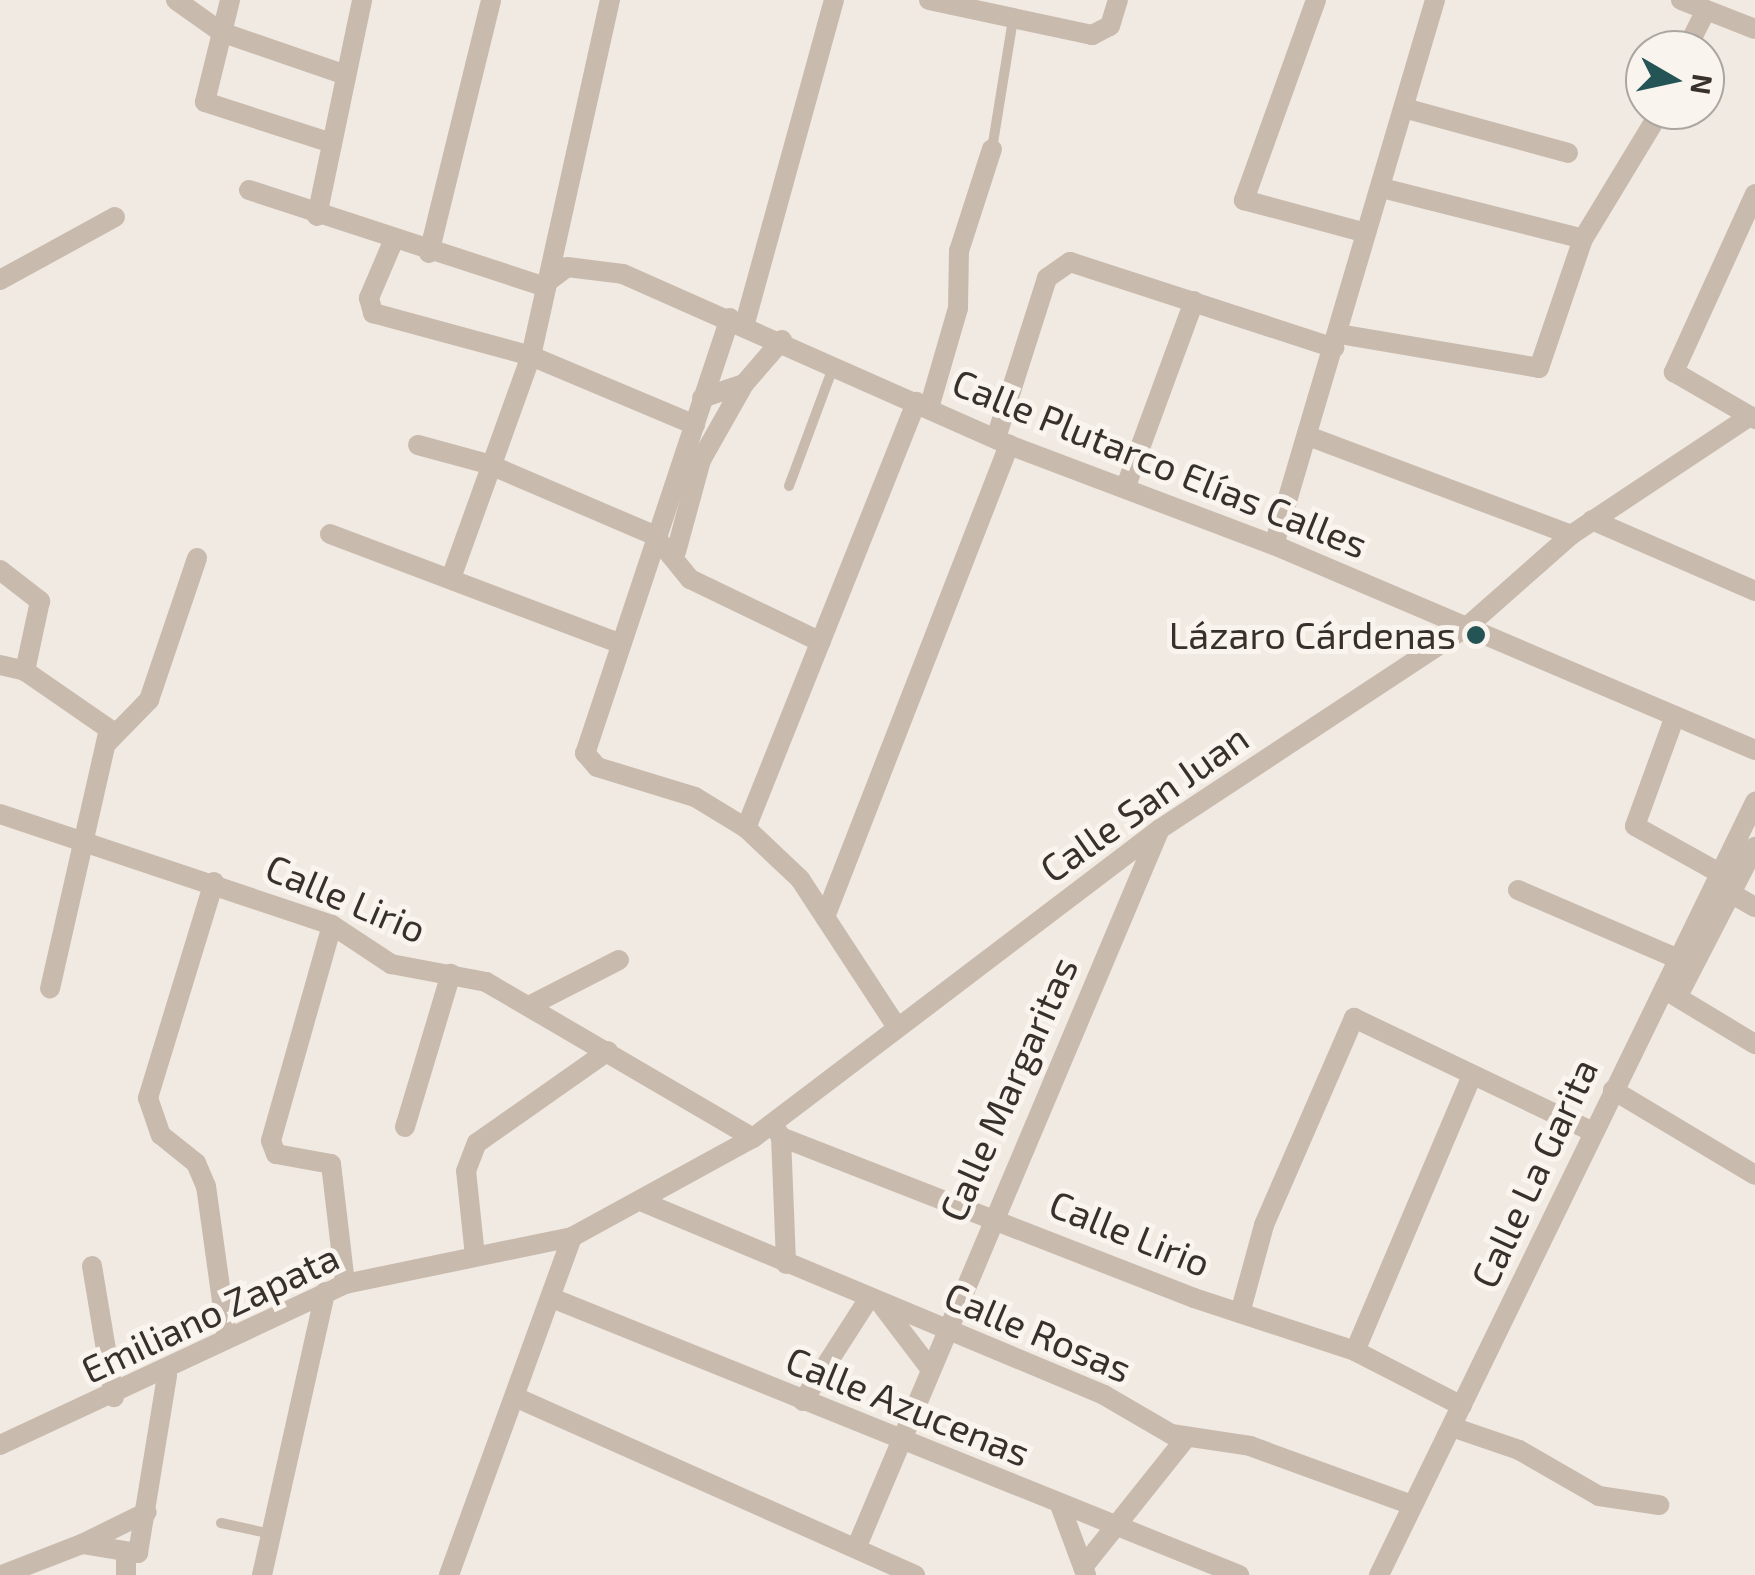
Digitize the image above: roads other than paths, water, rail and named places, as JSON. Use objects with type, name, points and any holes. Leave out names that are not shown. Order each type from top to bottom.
[{"type":"street","points":[[176,0],[221,32],[343,74]]},
{"type":"street","points":[[230,0],[205,102],[328,142]]},
{"type":"street","points":[[317,216],[328,142],[362,0]]},
{"type":"street","points":[[429,254],[491,0]]},
{"type":"street","points":[[451,578],[488,464],[531,356],[542,286],[610,0]]},
{"type":"street","points":[[834,0],[737,321],[702,398],[585,753],[598,768],[695,797],[746,828],[825,916],[897,1027]]},
{"type":"street","points":[[929,0],[1017,8],[1099,34],[1118,0]]},
{"type":"street","points":[[1316,0],[1244,200],[1366,234]]},
{"type":"street","points":[[1274,544],[1435,0]]},
{"type":"street","points":[[1681,0],[1755,29]]},
{"type":"street","points":[[1696,30],[1705,12]]},
{"type":"street","points":[[1404,108],[1568,153]]},
{"type":"street","points":[[825,916],[1002,442],[1047,278],[1062,265],[1337,341],[1526,369],[1547,358],[1583,238],[1648,130]]},
{"type":"street","points":[[746,828],[923,405],[958,308],[959,250],[992,149]]},
{"type":"street","points":[[1382,188],[1583,238]]},
{"type":"street","points":[[249,190],[392,244],[542,286]]},
{"type":"street","points":[[1752,418],[1674,372],[1755,194]]},
{"type":"street","points":[[0,280],[116,216]]},
{"type":"street","points":[[392,244],[370,310],[531,356],[695,425]]},
{"type":"street","name":"Calle Plutarco Elías Calles","points":[[542,286],[567,266],[588,265],[737,321],[1002,442],[1274,544],[1755,750]]},
{"type":"street","points":[[1126,486],[1194,301]]},
{"type":"street","points":[[676,552],[701,460],[744,384],[782,340]]},
{"type":"street","points":[[702,398],[744,384]]},
{"type":"street","name":"Calle San Juan","points":[[572,1236],[642,1202],[753,1138],[778,1131],[897,1027],[1160,829],[1470,626],[1571,535],[1752,418]]},
{"type":"street","points":[[1308,436],[1571,535]]},
{"type":"street","points":[[418,445],[488,464],[654,535],[676,552],[690,579],[821,642]]},
{"type":"street","points":[[1592,520],[1755,591]]},
{"type":"street","points":[[330,534],[619,643]]},
{"type":"street","points":[[108,742],[149,700],[197,558]]},
{"type":"street","points":[[0,570],[40,601],[25,671]]},
{"type":"street","points":[[0,665],[25,671],[102,721],[108,742],[87,848],[50,988]]},
{"type":"street","points":[[1676,716],[1635,826],[1716,871]]},
{"type":"street","name":"Calle La Garita","points":[[1669,993],[1676,958],[1716,871],[1755,802]]},
{"type":"street","name":"Calle Lirio","points":[[0,814],[87,848],[214,882],[332,925],[392,964],[452,974],[530,1006],[753,1138]]},
{"type":"street","name":"Calle Margaritas","points":[[857,1546],[990,1216],[1160,829]]},
{"type":"street","name":"Calle La Garita","points":[[1379,1575],[1612,1090],[1669,993],[1734,895],[1755,847]]},
{"type":"street","points":[[214,882],[149,1110],[206,1186],[227,1338]]},
{"type":"street","points":[[1518,890],[1676,958]]},
{"type":"street","points":[[1734,895],[1755,908]]},
{"type":"street","points":[[262,1575],[335,1288],[331,1164],[272,1149],[287,1081],[332,925]]},
{"type":"street","points":[[530,1006],[619,960]]},
{"type":"street","points":[[405,1128],[452,974]]},
{"type":"street","points":[[1669,993],[1755,1044]]},
{"type":"street","points":[[1240,1313],[1264,1225],[1354,1018],[1593,1132]]},
{"type":"street","points":[[475,1256],[466,1172],[478,1143],[608,1051]]},
{"type":"street","points":[[1354,1350],[1472,1074]]},
{"type":"street","points":[[1612,1090],[1755,1175]]},
{"type":"street","points":[[778,1131],[786,1264]]},
{"type":"street","name":"Calle Lirio","points":[[778,1131],[1240,1313],[1354,1350],[1462,1406]]},
{"type":"street","name":"Calle Rosas","points":[[642,1202],[944,1329],[1186,1438],[1250,1446],[1412,1506]]},
{"type":"street","points":[[449,1575],[572,1236]]},
{"type":"street","name":"Emiliano Zapata","points":[[0,1445],[167,1374],[227,1338],[335,1288],[572,1236]]},
{"type":"street","points":[[92,1266],[114,1397]]},
{"type":"street","name":"Calle Azucenas","points":[[552,1298],[1239,1575]]},
{"type":"street","points":[[803,1401],[874,1300],[928,1366]]},
{"type":"street","points":[[126,1575],[147,1512],[167,1374]]},
{"type":"street","points":[[515,1397],[915,1575]]},
{"type":"street","points":[[1452,1427],[1519,1450],[1600,1496],[1659,1505]]},
{"type":"street","points":[[1085,1571],[1186,1438]]},
{"type":"street","points":[[1060,1505],[1085,1571]]},
{"type":"street","points":[[2,1575],[82,1544],[147,1512]]},
{"type":"street","points":[[82,1544],[132,1553]]},
{"type":"lane","points":[[992,149],[1006,88],[1000,56],[1017,8]]},
{"type":"lane","points":[[790,486],[834,365]]},
{"type":"lane","points":[[220,1523],[272,1534]]},
{"type":"place","name":"Lázaro Cárdenas","points":[[1476,635]]}]
